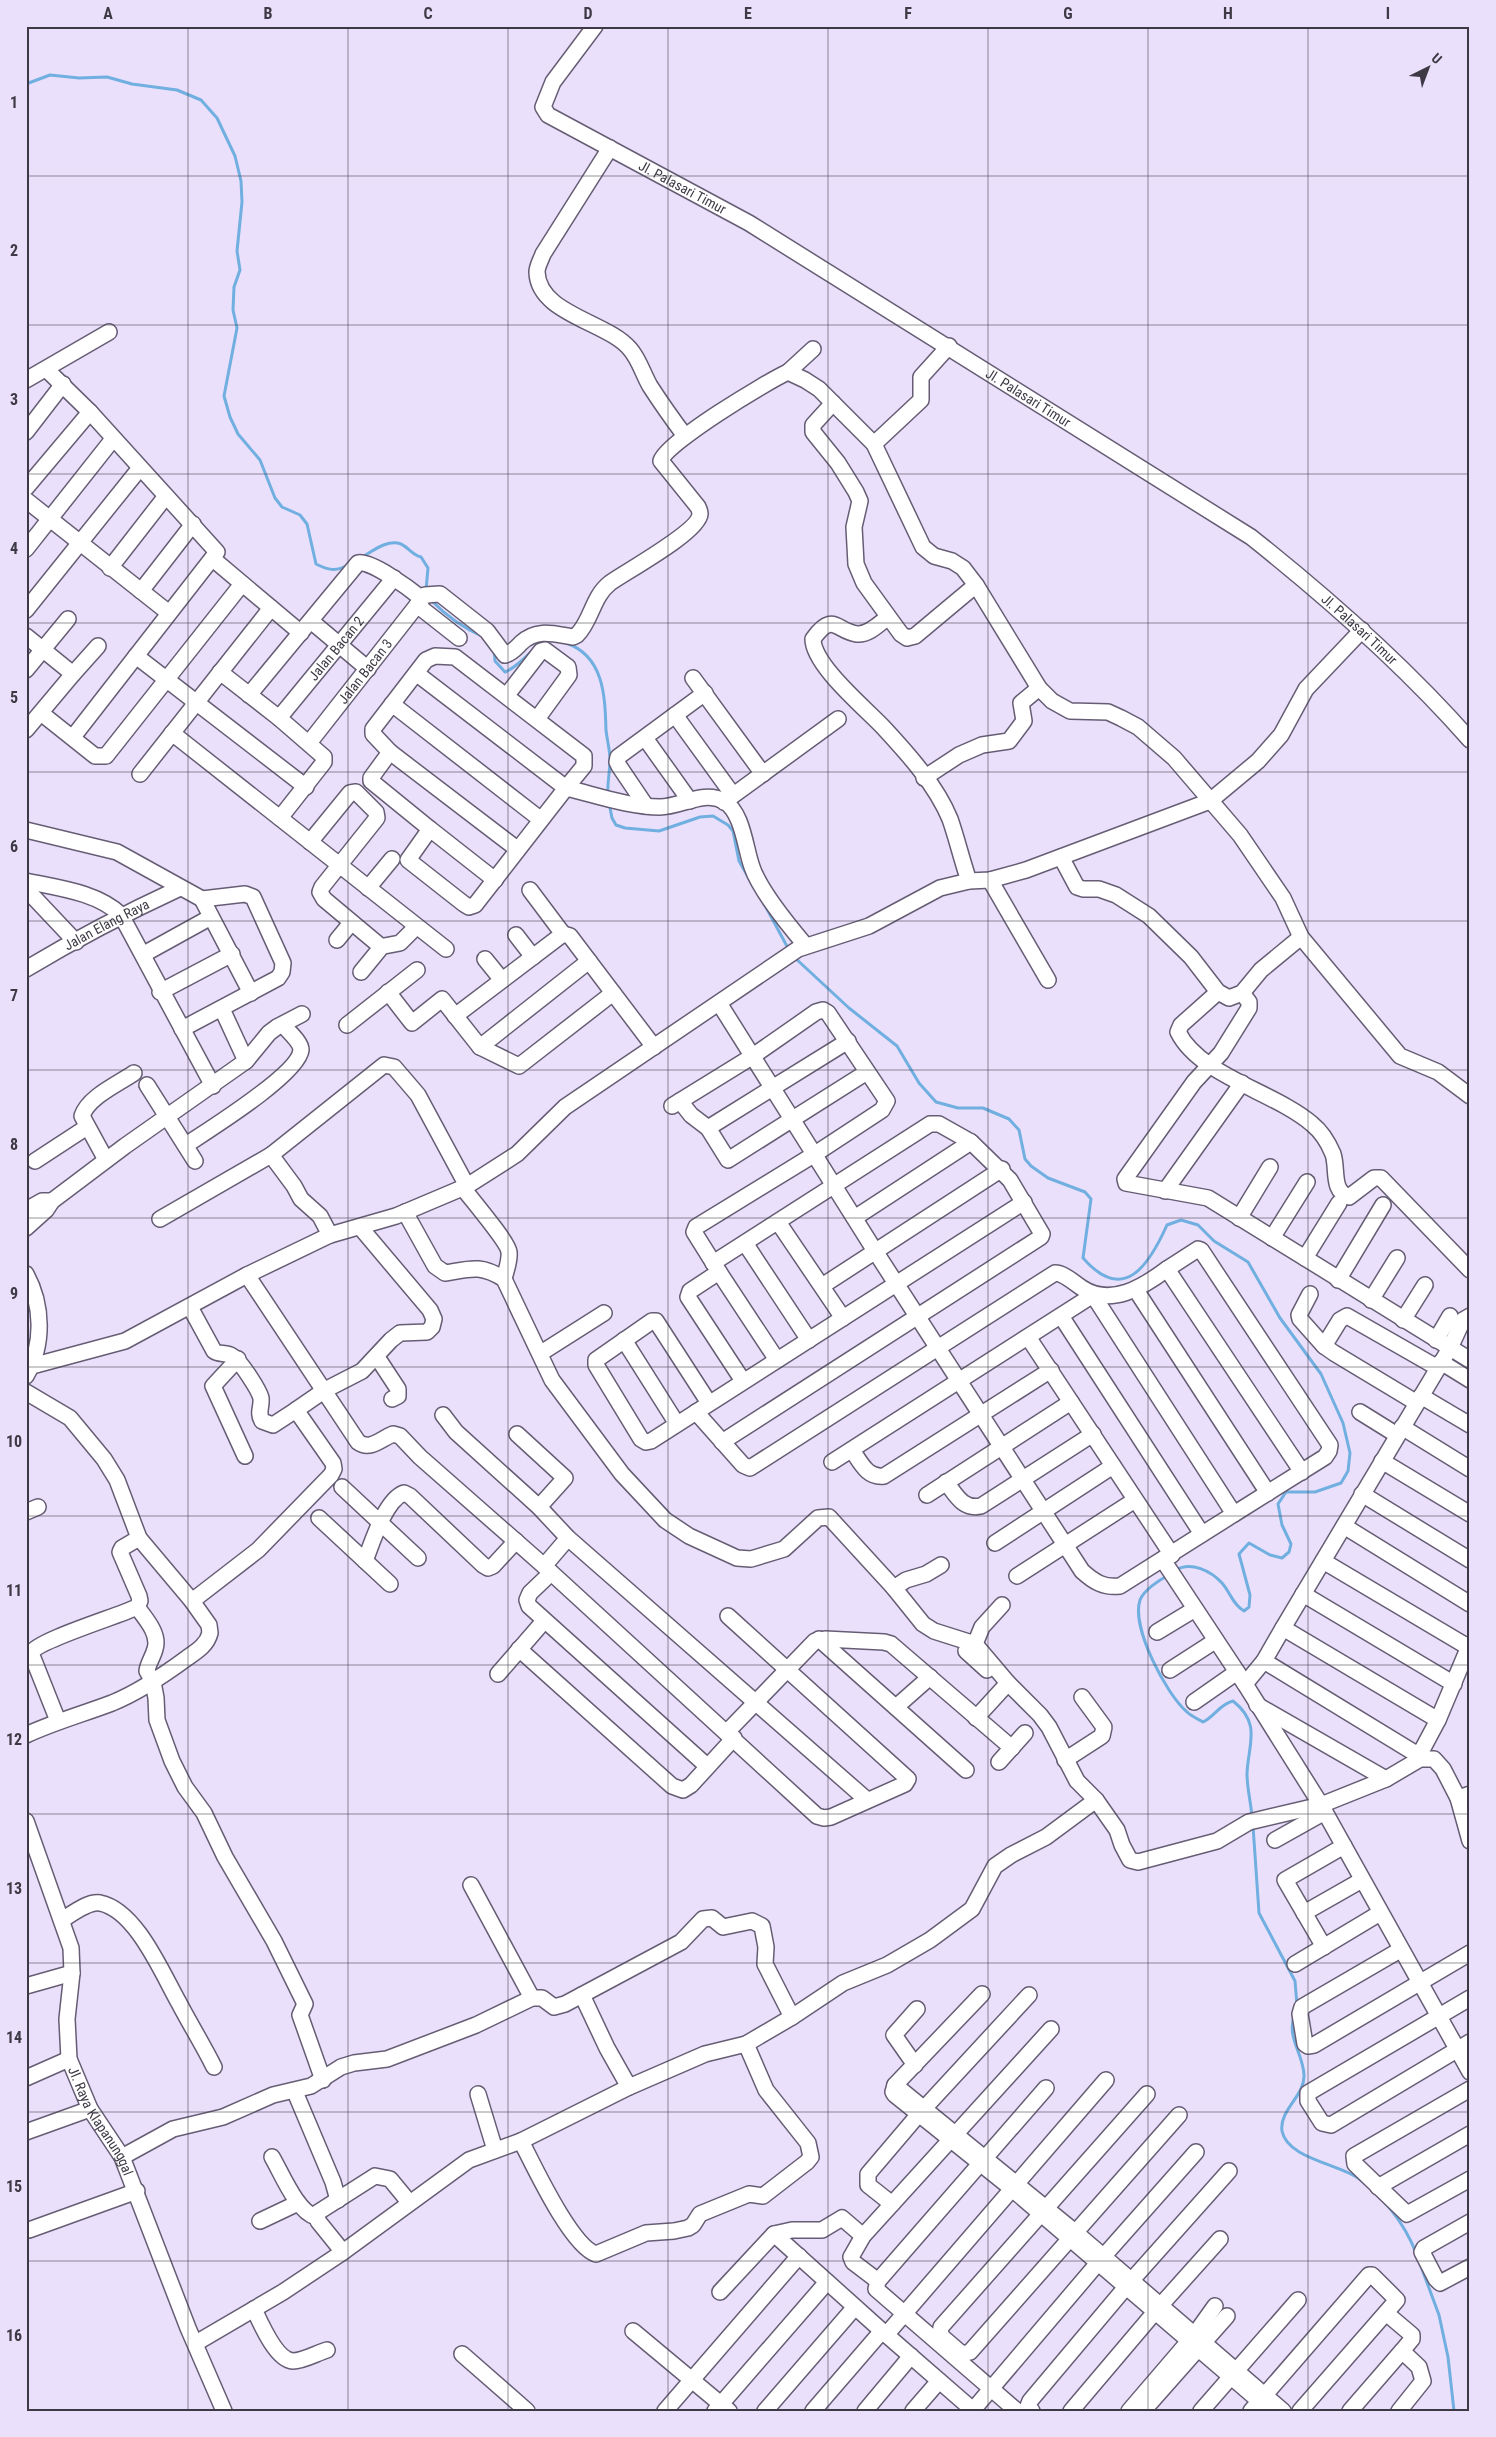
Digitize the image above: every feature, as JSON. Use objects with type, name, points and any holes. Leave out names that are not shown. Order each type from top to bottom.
[{"type":"street","name":"Jl. Palasari Timur","points":[[595,26],[553,82],[547,94],[544,111],[749,223],[1246,533],[1316,589],[1362,630],[1444,710],[1470,740]]},
{"type":"street","points":[[610,148],[543,254],[537,270],[538,278],[545,294],[566,311],[624,342],[632,351],[649,384],[685,436]]},
{"type":"street","points":[[26,380],[109,332]]},
{"type":"street","points":[[874,444],[921,400],[921,377],[949,346]]},
{"type":"street","points":[[424,598],[440,594],[481,625],[505,655],[511,654],[523,641],[541,632],[573,637],[578,635],[595,601],[608,584],[642,565],[697,521],[700,515],[698,507],[661,461],[664,455],[685,436],[788,372],[813,349]]},
{"type":"street","points":[[46,369],[90,412],[216,551],[213,559],[73,738]]},
{"type":"street","points":[[788,372],[805,380],[833,403],[874,444],[923,547],[934,556],[952,561],[963,568],[976,585],[1039,688],[1052,701],[1070,711],[1108,712],[1138,727],[1174,758],[1240,835],[1263,865],[1301,937],[1400,1056],[1438,1072],[1470,1096]]},
{"type":"street","points":[[26,432],[63,384]]},
{"type":"street","points":[[833,403],[812,428],[838,462],[860,501],[854,527],[856,564],[864,583],[901,634],[907,638],[915,636],[976,585]]},
{"type":"street","points":[[26,488],[90,412]]},
{"type":"street","points":[[26,549],[51,520],[113,439]]},
{"type":"street","points":[[26,610],[140,468]]},
{"type":"street","points":[[110,568],[166,496]]},
{"type":"street","points":[[26,500],[169,613]]},
{"type":"street","points":[[141,591],[193,524]]},
{"type":"street","points":[[213,559],[301,633]]},
{"type":"street","points":[[249,695],[358,563],[364,562],[394,578],[424,598],[459,638]]},
{"type":"street","name":"Jalan Bacan 2","points":[[279,718],[394,578]]},
{"type":"street","points":[[41,713],[95,756],[106,756],[242,584]]},
{"type":"street","name":"Jalan Bacan 3","points":[[309,743],[424,598]]},
{"type":"street","points":[[140,774],[271,608]]},
{"type":"street","points":[[888,617],[867,632],[857,634],[834,624],[825,626],[813,639],[813,644],[820,659],[833,675],[903,749],[937,794],[950,819],[969,882]]},
{"type":"street","points":[[26,670],[68,619]]},
{"type":"street","points":[[311,621],[368,669]]},
{"type":"street","points":[[29,1371],[125,1341],[247,1275],[330,1235],[405,1212],[465,1187],[517,1154],[565,1107],[802,948],[869,926],[940,888],[990,880],[1061,857],[1210,801],[1258,761],[1280,735],[1306,689],[1362,630]]},
{"type":"street","points":[[26,636],[73,674]]},
{"type":"street","points":[[26,730],[98,646]]},
{"type":"street","points":[[507,695],[541,651],[545,650],[568,667],[569,675],[537,718]]},
{"type":"street","points":[[136,656],[306,787]]},
{"type":"street","points":[[430,829],[408,860],[469,907],[475,904],[495,880],[540,819],[584,766],[585,760],[578,751],[537,718],[455,658],[430,658],[416,673],[372,731],[390,752],[517,849]]},
{"type":"street","points":[[220,672],[322,753],[324,762],[280,818]]},
{"type":"street","points":[[416,673],[566,788],[646,806],[662,807],[711,797],[729,798],[838,719]]},
{"type":"street","points":[[693,678],[763,774]]},
{"type":"street","points":[[924,778],[959,755],[982,745],[1009,741],[1024,721],[1021,702],[1039,688]]},
{"type":"street","points":[[646,806],[617,762],[618,757],[705,694]]},
{"type":"street","points":[[392,704],[540,819]]},
{"type":"street","points":[[675,715],[729,798],[752,868],[802,948]]},
{"type":"street","points":[[172,733],[446,950]]},
{"type":"street","points":[[645,738],[690,800]]},
{"type":"street","points":[[310,842],[350,793],[356,792],[371,781],[371,778],[390,752]]},
{"type":"street","points":[[371,781],[495,880]]},
{"type":"street","points":[[356,792],[376,812],[376,818],[320,892],[324,899],[379,947]]},
{"type":"street","points":[[26,830],[118,852],[150,868],[180,888],[202,898],[245,894],[253,897],[283,964],[278,978],[182,1029]]},
{"type":"street","points":[[1061,857],[1077,887],[1099,889],[1116,895],[1149,916],[1191,957],[1218,992],[1229,998],[1242,993],[1261,970],[1301,937]]},
{"type":"street","points":[[368,888],[392,859]]},
{"type":"street","points":[[990,880],[1048,980]]},
{"type":"street","points":[[26,881],[93,897],[111,905],[121,915],[144,954],[160,992],[213,1086]]},
{"type":"street","name":"Jalan Elang Raya","points":[[29,962],[76,942],[121,915],[180,888]]},
{"type":"street","points":[[530,890],[563,934],[570,936],[654,1047]]},
{"type":"street","points":[[29,898],[76,942]]},
{"type":"street","points":[[202,898],[251,993]]},
{"type":"street","points":[[144,954],[211,917]]},
{"type":"street","points":[[337,940],[351,923]]},
{"type":"street","points":[[361,972],[379,947],[400,943],[416,927]]},
{"type":"street","points":[[455,1016],[563,934]]},
{"type":"street","points":[[516,935],[533,957]]},
{"type":"street","points":[[160,992],[232,954]]},
{"type":"street","points":[[485,958],[502,980]]},
{"type":"street","points":[[480,1047],[589,961]]},
{"type":"street","points":[[346,1024],[417,970]]},
{"type":"street","points":[[388,992],[412,1023],[442,999],[480,1047],[519,1066],[613,993]]},
{"type":"street","points":[[1218,992],[1181,1025],[1178,1032],[1183,1041],[1210,1065],[1259,1095],[1284,1105],[1311,1123],[1325,1137],[1333,1156],[1338,1189],[1342,1195],[1349,1197],[1374,1178],[1381,1178],[1470,1270]]},
{"type":"street","points":[[1242,993],[1249,1002],[1249,1008],[1221,1053],[1194,1082],[1125,1178],[1130,1185],[1208,1198],[1470,1360]]},
{"type":"street","points":[[719,1003],[959,1382],[1082,1571],[1093,1582],[1110,1587],[1120,1586],[1168,1561],[1202,1534],[1325,1457],[1330,1445],[1201,1250],[1198,1249],[1136,1290],[1109,1295],[1093,1295],[959,1382],[832,1462]]},
{"type":"street","points":[[222,1009],[246,1061]]},
{"type":"street","points":[[777,1360],[694,1232],[696,1227],[815,1154],[886,1106],[887,1101],[848,1040],[828,1012],[823,1010],[816,1012],[753,1056],[676,1103],[708,1128],[728,1160],[794,1120],[867,1072]]},
{"type":"street","points":[[26,1228],[46,1210],[52,1201],[106,1160],[246,1061],[269,1033],[302,1014]]},
{"type":"street","points":[[186,1145],[263,1093],[297,1059],[301,1051],[300,1046],[283,1026]]},
{"type":"street","points":[[708,1128],[848,1040]]},
{"type":"street","points":[[160,1219],[272,1155],[384,1065],[389,1064],[394,1066],[418,1095],[465,1187],[506,1242],[509,1252],[504,1279]]},
{"type":"street","points":[[106,1160],[82,1116],[84,1108],[134,1073]]},
{"type":"street","points":[[1164,1191],[1242,1083]]},
{"type":"street","points":[[147,1085],[195,1161]]},
{"type":"street","points":[[722,1442],[1041,1237],[1041,1229],[1002,1169],[971,1142],[938,1124],[930,1124],[745,1243],[690,1291],[688,1297],[743,1381]]},
{"type":"street","points":[[35,1161],[87,1127]]},
{"type":"street","points":[[856,1218],[971,1142]]},
{"type":"street","points":[[272,1155],[301,1199],[320,1216],[330,1235]]},
{"type":"street","points":[[1239,1218],[1270,1167]]},
{"type":"street","points":[[822,1286],[1002,1169]]},
{"type":"street","points":[[1272,1238],[1308,1182]]},
{"type":"street","points":[[26,1210],[42,1201],[52,1201]]},
{"type":"street","points":[[709,1403],[659,1322],[652,1321],[599,1356],[596,1360],[596,1365],[641,1439],[646,1442],[651,1441],[1024,1202]]},
{"type":"street","points":[[1305,1258],[1339,1203]]},
{"type":"street","points":[[1338,1280],[1383,1205]]},
{"type":"street","points":[[405,1212],[435,1266],[440,1271],[445,1273],[480,1268],[504,1279],[552,1380],[622,1474],[665,1520],[689,1536],[737,1558],[751,1559],[784,1549],[818,1518],[829,1517],[894,1588],[923,1624],[970,1648],[1049,1727],[1077,1781],[1096,1800],[1117,1830],[1130,1860],[1134,1862],[1217,1841],[1250,1822],[1265,1818],[1323,1809]]},
{"type":"street","points":[[778,1222],[843,1318]]},
{"type":"street","points":[[190,1307],[214,1351],[218,1354],[230,1354],[238,1359],[261,1397],[259,1415],[262,1421],[273,1425],[325,1390],[362,1371],[400,1333],[427,1332],[432,1327],[434,1319],[430,1310],[360,1227]]},
{"type":"street","points":[[745,1243],[809,1340]]},
{"type":"street","points":[[1371,1300],[1397,1258]]},
{"type":"street","points":[[1167,1269],[1302,1472]]},
{"type":"street","points":[[26,1274],[36,1300],[40,1336],[29,1371]]},
{"type":"street","points":[[696,1412],[743,1466],[750,1468],[1055,1274],[1062,1275],[1093,1295],[1234,1514]]},
{"type":"street","points":[[247,1275],[358,1442],[368,1446],[393,1434],[400,1436],[420,1457],[731,1735],[817,1816],[824,1818],[831,1816],[905,1784],[908,1779],[728,1616]]},
{"type":"street","points":[[1403,1320],[1424,1284]]},
{"type":"street","points":[[1136,1290],[1268,1493]]},
{"type":"street","points":[[1310,1294],[1299,1314],[1300,1319],[1324,1346],[1419,1400],[1470,1426]]},
{"type":"street","points":[[541,1354],[604,1313]]},
{"type":"street","points":[[1061,1316],[1202,1534]]},
{"type":"street","points":[[1324,1346],[1340,1320],[1347,1316],[1470,1380]]},
{"type":"street","points":[[1436,1340],[1450,1316]]},
{"type":"street","points":[[1194,1702],[1241,1678],[1264,1661],[1450,1348],[1463,1320],[1470,1316]]},
{"type":"street","points":[[1028,1337],[1135,1500],[1194,1609],[1241,1678],[1323,1809],[1438,2017],[1463,2046],[1470,2072]]},
{"type":"street","points":[[624,1340],[677,1424]]},
{"type":"street","points":[[377,1357],[398,1389],[398,1396],[392,1399]]},
{"type":"street","points":[[238,1359],[213,1386],[245,1456]]},
{"type":"street","points":[[852,1450],[868,1473],[876,1477],[884,1476],[980,1413],[1051,1370]]},
{"type":"street","points":[[26,1392],[70,1418],[104,1459],[117,1480],[139,1538],[192,1601],[208,1624],[210,1634],[208,1640],[153,1682],[113,1702],[58,1720],[26,1735]]},
{"type":"street","points":[[927,1495],[1071,1402]]},
{"type":"street","points":[[192,1601],[258,1550],[331,1475],[334,1469],[333,1463],[296,1410]]},
{"type":"street","points":[[1360,1412],[1470,1469]]},
{"type":"street","points":[[443,1415],[473,1448],[539,1506],[568,1538],[867,1800]]},
{"type":"street","points":[[517,1434],[565,1478],[539,1506]]},
{"type":"street","points":[[946,1482],[963,1504],[972,1508],[981,1506],[1093,1434]]},
{"type":"street","points":[[1382,1461],[1470,1514]]},
{"type":"street","points":[[995,1543],[1113,1466]]},
{"type":"street","points":[[342,1488],[418,1558]]},
{"type":"street","points":[[365,1561],[380,1523],[397,1496],[404,1494],[410,1496],[488,1568],[493,1566],[516,1541]]},
{"type":"street","points":[[1362,1494],[1470,1560]]},
{"type":"street","points":[[1017,1576],[1135,1500]]},
{"type":"street","points":[[319,1518],[390,1584]]},
{"type":"street","points":[[1344,1526],[1470,1604]]},
{"type":"street","points":[[58,1720],[30,1653],[32,1649],[137,1607],[140,1601],[139,1596],[120,1552],[122,1548],[139,1538]]},
{"type":"street","points":[[568,1538],[527,1600],[529,1606],[708,1766]]},
{"type":"street","points":[[1275,1840],[1323,1809],[1386,1779],[1419,1756],[1438,1720],[1469,1646],[1323,1561]]},
{"type":"street","points":[[894,1588],[906,1580],[926,1574],[941,1565]]},
{"type":"street","points":[[1303,1594],[1454,1684]]},
{"type":"street","points":[[970,1648],[982,1627],[1002,1605]]},
{"type":"street","points":[[137,1607],[150,1623],[157,1646],[148,1663],[147,1671],[153,1682],[157,1720],[172,1761],[185,1787],[204,1813],[225,1857],[274,1941],[304,2004],[300,2015],[323,2080]]},
{"type":"street","points":[[1157,1632],[1194,1609]]},
{"type":"street","points":[[498,1674],[544,1621]]},
{"type":"street","points":[[1283,1628],[1438,1720]]},
{"type":"street","points":[[519,1649],[672,1786],[683,1790],[691,1785],[708,1766],[755,1700],[814,1640],[819,1639],[891,1644],[1012,1748]]},
{"type":"street","points":[[819,1639],[966,1770]]},
{"type":"street","points":[[1170,1670],[1215,1641]]},
{"type":"street","points":[[1264,1661],[1419,1756],[1434,1759],[1464,1796],[1470,1841]]},
{"type":"street","points":[[896,1707],[930,1677]]},
{"type":"street","points":[[976,1718],[1006,1685]]},
{"type":"street","points":[[1065,1760],[1102,1736],[1104,1732],[1104,1727],[1082,1697]]},
{"type":"street","points":[[1256,1704],[1386,1779]]},
{"type":"street","points":[[999,1762],[1025,1733]]},
{"type":"street","points":[[196,2343],[254,2309],[343,2252],[469,2160],[521,2141],[629,2087],[705,2054],[746,2044],[792,2017],[843,1983],[887,1965],[930,1940],[972,1909],[995,1866],[1011,1855],[1046,1837],[1096,1800]]},
{"type":"street","name":"Jl. Raya Klapanunggal","points":[[26,1821],[62,1920],[70,1948],[72,1973],[68,2019],[69,2059],[90,2109],[122,2157],[224,2411]]},
{"type":"street","points":[[1324,1947],[1285,1880],[1344,1846]]},
{"type":"street","points":[[1304,1914],[1362,1880]]},
{"type":"street","points":[[471,1885],[532,1998]]},
{"type":"street","points":[[62,1920],[93,1903],[100,1903],[118,1912],[141,1937],[164,1973],[214,2067]]},
{"type":"street","points":[[1295,1964],[1380,1913]]},
{"type":"street","points":[[122,2157],[173,2129],[223,2117],[273,2095],[295,2092],[323,2080],[341,2067],[354,2063],[387,2059],[476,2026],[532,1998],[542,1998],[554,2007],[680,1942],[703,1919],[712,1918],[723,1927],[755,1921],[763,1928],[766,1947],[765,1964],[792,2017]]},
{"type":"street","points":[[1400,1950],[1302,2007],[1300,2014],[1305,2044],[1308,2046],[1314,2045],[1470,1953]]},
{"type":"street","points":[[26,1986],[72,1973]]},
{"type":"street","points":[[582,1994],[607,2048],[629,2087]]},
{"type":"street","points":[[982,1994],[895,2085],[893,2092],[922,2111],[1072,2235],[1234,2373],[1259,2402],[1271,2411]]},
{"type":"street","points":[[892,2204],[868,2185],[868,2174],[922,2111],[1029,1995]]},
{"type":"street","points":[[1463,2046],[1331,2125],[1322,2123],[1308,2100],[1308,2093],[1470,1998]]},
{"type":"street","points":[[915,2065],[894,2035],[917,2009]]},
{"type":"street","points":[[878,2281],[853,2262],[851,2257],[863,2236],[1051,2029]]},
{"type":"street","points":[[521,2141],[555,2206],[585,2247],[590,2252],[596,2254],[646,2232],[674,2231],[688,2228],[694,2225],[700,2214],[749,2194],[763,2196],[806,2162],[811,2157],[811,2151],[808,2143],[766,2090],[746,2044]]},
{"type":"street","points":[[26,2078],[69,2059]]},
{"type":"street","points":[[814,2411],[904,2313],[1106,2080]]},
{"type":"street","points":[[1017,2411],[876,2290],[878,2281],[984,2162],[1046,2088]]},
{"type":"street","points":[[1470,2089],[1354,2156],[1355,2164],[1407,2214],[1470,2179]]},
{"type":"street","points":[[295,2092],[333,2182],[338,2200]]},
{"type":"street","points":[[478,2094],[495,2150]]},
{"type":"street","points":[[1147,2094],[1042,2210],[941,2327],[940,2335],[962,2354],[970,2352],[1179,2115]]},
{"type":"street","points":[[26,2132],[90,2109]]},
{"type":"street","points":[[1378,2187],[1470,2134]]},
{"type":"street","points":[[774,2234],[970,2409],[991,2388],[1196,2152]]},
{"type":"street","points":[[272,2157],[304,2212],[316,2217],[343,2252]]},
{"type":"street","points":[[1032,2411],[1028,2403],[1129,2284],[1229,2171]]},
{"type":"street","points":[[316,2217],[317,2213],[375,2176],[390,2179],[409,2202]]},
{"type":"street","points":[[29,2230],[136,2191]]},
{"type":"street","points":[[260,2220],[298,2203]]},
{"type":"street","points":[[720,2292],[774,2234],[792,2230],[822,2230],[842,2218],[863,2236]]},
{"type":"street","points":[[1470,2222],[1424,2248],[1422,2252],[1440,2283],[1470,2267]]},
{"type":"street","points":[[1071,2411],[1157,2309],[1220,2239]]},
{"type":"street","points":[[666,2411],[799,2256]]},
{"type":"street","points":[[1259,2402],[1369,2275],[1398,2298],[1300,2411]]},
{"type":"street","points":[[633,2331],[721,2408],[827,2282]]},
{"type":"street","points":[[1201,2411],[1298,2300]]},
{"type":"street","points":[[765,2411],[855,2307]]},
{"type":"street","points":[[254,2309],[268,2338],[285,2358],[293,2361],[327,2350]]},
{"type":"street","points":[[1143,2411],[1221,2311]]},
{"type":"street","points":[[1350,2411],[1412,2339],[1412,2335],[1386,2313]]},
{"type":"street","points":[[1129,2411],[1197,2341]]},
{"type":"street","points":[[1399,2411],[1423,2382],[1419,2367],[1402,2351]]},
{"type":"street","points":[[462,2354],[527,2411]]},
{"type":"street","points":[[865,2411],[911,2356]]},
{"type":"street","points":[[913,2411],[939,2380]]},
{"type":"street","points":[[1259,2402],[1283,2411]]},
{"type":"waterway","points":[[26,84],[50,75],[79,78],[107,77],[132,84],[177,90],[201,100],[217,118],[235,156],[241,181],[242,202],[237,251],[240,270],[234,287],[233,310],[237,328],[224,396],[230,417],[238,434],[260,460],[275,498],[282,507],[300,515],[307,524],[316,564],[332,569],[340,569],[348,565]]},
{"type":"waterway","points":[[362,557],[385,544],[401,544],[415,555],[421,557],[428,568],[426,590]]},
{"type":"waterway","points":[[431,600],[456,622],[484,637]]},
{"type":"waterway","points":[[494,649],[495,661],[505,672],[548,639]]},
{"type":"waterway","points":[[566,643],[579,649],[588,657],[600,679],[605,704],[610,756],[608,795]]},
{"type":"waterway","points":[[609,803],[612,818],[616,825],[625,828],[659,831],[700,817],[713,816],[728,825],[733,831],[739,861],[751,882]]},
{"type":"waterway","points":[[761,898],[789,950]]},
{"type":"waterway","points":[[794,957],[849,1008],[897,1046],[919,1083],[936,1102],[958,1108],[983,1108],[1009,1119],[1019,1130],[1025,1159],[1031,1166],[1048,1178],[1085,1192],[1091,1199],[1083,1258],[1098,1272],[1111,1278],[1123,1279],[1134,1274],[1152,1254],[1167,1225],[1181,1220],[1198,1225],[1214,1241],[1248,1262],[1280,1318],[1321,1374],[1343,1423],[1350,1453],[1348,1471],[1341,1483],[1315,1492],[1286,1492],[1278,1504],[1282,1525],[1291,1544],[1289,1552],[1282,1558],[1270,1555],[1249,1543],[1239,1554],[1250,1595],[1249,1607],[1244,1611],[1237,1605],[1222,1583],[1207,1571],[1194,1567],[1182,1567],[1176,1570]]},
{"type":"waterway","points":[[1169,1575],[1156,1582],[1140,1600],[1139,1612],[1145,1643],[1170,1691],[1190,1715],[1203,1722],[1233,1701],[1248,1718],[1251,1744],[1247,1779],[1252,1817]]},
{"type":"waterway","points":[[1253,1826],[1259,1913],[1295,1981],[1297,2005]]},
{"type":"waterway","points":[[1294,2016],[1292,2032],[1304,2075],[1301,2090],[1284,2116],[1282,2123],[1282,2131],[1286,2140],[1293,2148],[1303,2154],[1349,2173],[1367,2185],[1392,2211],[1406,2232],[1416,2253]]},
{"type":"waterway","points":[[1419,2261],[1439,2315],[1448,2357],[1454,2411]]}]
